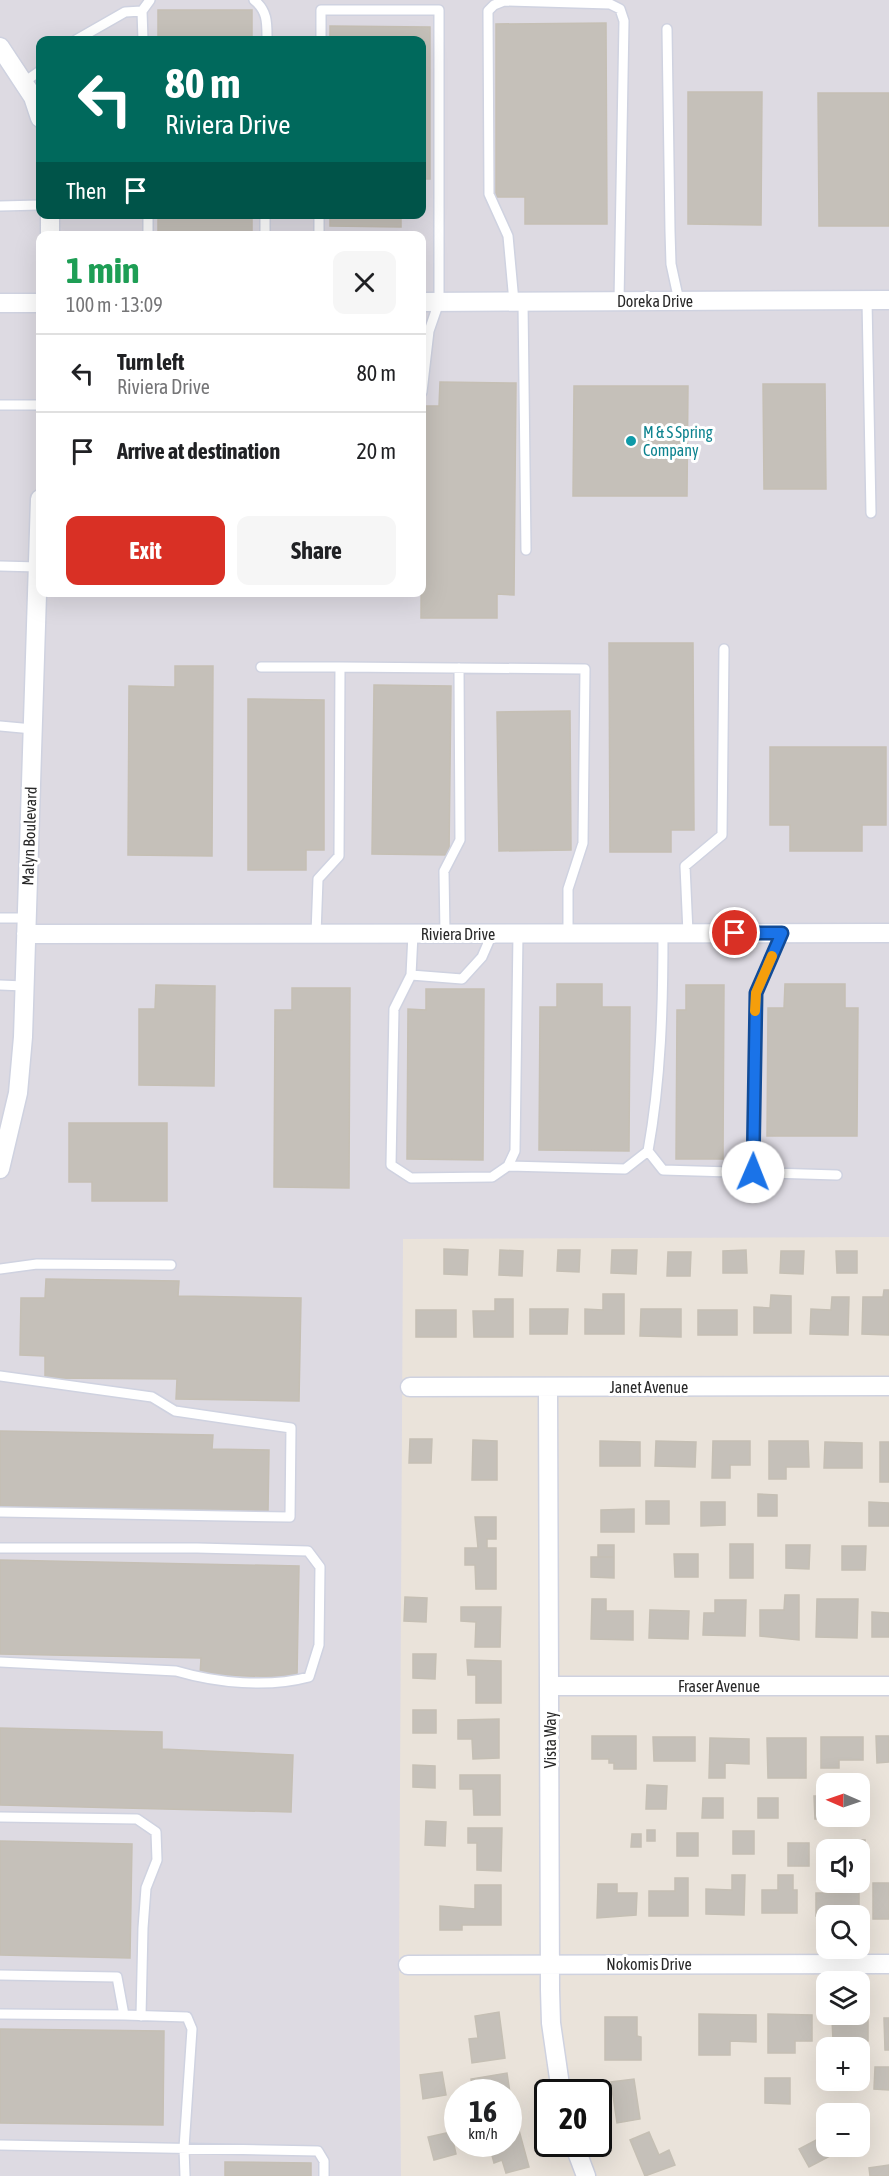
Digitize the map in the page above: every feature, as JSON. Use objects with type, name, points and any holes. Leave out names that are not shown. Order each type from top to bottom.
[{"type":"street","points":[[0,47],[24,82],[36,109]]},
{"type":"street","name":"Doreka Drive","points":[[430,302],[889,300]]},
{"type":"street","points":[[0,303],[36,303]]},
{"type":"street","name":"Malyn Boulevard","points":[[0,1169],[6,1121],[18,1093],[24,986],[37,597]]},
{"type":"street","name":"Riviera Drive","points":[[26,926],[316,934],[889,933]]},
{"type":"street","name":"Janet Avenue","points":[[410,1388],[889,1386]]},
{"type":"street","name":"Vista Way","points":[[548,1388],[550,1965],[551,2023],[559,2079]]},
{"type":"street","name":"Fraser Avenue","points":[[550,1686],[889,1686]]},
{"type":"street","name":"Nokomis Drive","points":[[408,1965],[889,1964]]},
{"type":"street","points":[[579,2157],[586,2176]]},
{"type":"lane","points":[[143,36],[142,11],[150,0]]},
{"type":"lane","points":[[254,0],[263,7],[267,36]]},
{"type":"lane","points":[[526,550],[518,302],[508,236],[489,194],[488,11],[494,5],[504,2],[610,4],[620,9],[624,21],[619,301]]},
{"type":"lane","points":[[321,36],[321,10],[439,10],[439,224],[426,357]]},
{"type":"lane","points":[[83,36],[125,12],[142,11]]},
{"type":"lane","points":[[667,29],[671,264],[679,301]]},
{"type":"lane","points":[[24,82],[36,74]]},
{"type":"lane","points":[[0,206],[36,206]]},
{"type":"lane","points":[[867,300],[871,513]]},
{"type":"lane","points":[[0,405],[36,405]]},
{"type":"lane","points":[[0,566],[36,567]]},
{"type":"lane","points":[[688,933],[685,866],[722,835],[724,649]]},
{"type":"lane","points":[[261,667],[585,669],[583,843],[568,889],[567,934]]},
{"type":"lane","points":[[316,934],[318,879],[339,856],[340,667]]},
{"type":"lane","points":[[445,934],[444,871],[460,840],[459,668]]},
{"type":"lane","points":[[0,726],[33,729]]},
{"type":"lane","points":[[0,918],[26,926]]},
{"type":"lane","points":[[411,975],[462,979],[482,957],[492,933]]},
{"type":"lane","points":[[508,1166],[625,1169],[648,1151],[655,1113],[663,1006],[663,933]]},
{"type":"lane","points":[[753,1172],[756,993],[782,933]]},
{"type":"lane","points":[[412,934],[411,975],[394,1009],[391,1165],[411,1178],[492,1177],[508,1166],[515,1151],[518,934]]},
{"type":"lane","points":[[0,985],[24,986]]},
{"type":"lane","points":[[648,1151],[663,1170],[837,1174]]},
{"type":"lane","points":[[0,1269],[37,1264],[171,1265]]},
{"type":"lane","points":[[0,1376],[152,1396],[175,1411],[291,1428],[290,1517],[0,1512]]},
{"type":"lane","points":[[0,1548],[197,1548],[308,1551],[320,1567],[319,1645],[309,1677],[287,1683],[203,1679],[176,1671],[0,1662]]},
{"type":"lane","points":[[0,1817],[137,1819],[156,1832],[157,1860],[146,1888],[141,2016]]},
{"type":"lane","points":[[132,1927],[143,1928]]},
{"type":"lane","points":[[0,1975],[117,1977],[124,2016]]},
{"type":"lane","points":[[0,2014],[187,2017],[192,2029],[184,2148],[185,2176]]},
{"type":"lane","points":[[0,2145],[318,2151],[324,2162],[324,2176]]},
{"type":"shaded area","points":[[0,0],[889,0],[889,1237],[403,1239],[399,1967],[401,2176],[0,2176]]},
{"type":"building","points":[[158,10],[252,10],[252,36],[158,36]]},
{"type":"building","points":[[606,23],[607,224],[525,224],[525,197],[496,197],[496,24]]},
{"type":"building","points":[[330,26],[430,27],[430,179],[426,179],[426,36],[330,36]]},
{"type":"building","points":[[688,92],[762,92],[761,225],[688,224]]},
{"type":"building","points":[[818,93],[889,93],[889,226],[819,226]]},
{"type":"building","points":[[158,219],[252,219],[252,231],[158,231]]},
{"type":"building","points":[[330,219],[401,219],[401,227],[330,226]]},
{"type":"building","points":[[440,382],[516,383],[514,595],[497,594],[497,618],[421,618],[421,597],[426,597],[426,406],[439,406]]},
{"type":"building","points":[[763,384],[825,384],[826,489],[764,489]]},
{"type":"building","name":"M & S Spring Company","points":[[574,386],[688,386],[687,496],[573,496]]},
{"type":"building","points":[[609,643],[693,643],[694,830],[671,830],[671,852],[610,852]]},
{"type":"building","points":[[175,666],[213,666],[212,856],[128,855],[129,686],[175,687]]},
{"type":"building","points":[[374,685],[451,686],[449,855],[372,854]]},
{"type":"building","points":[[248,699],[324,700],[324,850],[306,850],[306,870],[248,870]]},
{"type":"building","points":[[570,711],[571,850],[499,851],[497,712]]},
{"type":"building","points":[[770,747],[886,747],[886,825],[862,825],[862,851],[790,851],[790,825],[770,825]]},
{"type":"building","points":[[557,984],[602,984],[602,1007],[630,1007],[629,1151],[539,1150],[540,1007],[557,1007]]},
{"type":"building","points":[[785,984],[845,984],[845,1008],[858,1008],[857,1136],[767,1136],[768,1008],[784,1008]]},
{"type":"building","points":[[156,985],[215,986],[214,1086],[139,1085],[139,1009],[155,1009]]},
{"type":"building","points":[[686,985],[724,985],[723,1159],[676,1159],[677,1010],[686,1010]]},
{"type":"building","points":[[292,988],[350,988],[349,1188],[274,1187],[275,1010],[292,1010]]},
{"type":"building","points":[[426,989],[484,989],[483,1160],[407,1159],[408,1009],[426,1010]]},
{"type":"building","points":[[69,1123],[167,1123],[167,1201],[92,1201],[92,1182],[69,1182]]},
{"type":"building","points":[[444,1249],[468,1250],[467,1275],[444,1274]]},
{"type":"building","points":[[500,1250],[523,1251],[522,1276],[499,1275]]},
{"type":"building","points":[[558,1250],[580,1250],[579,1272],[557,1271]]},
{"type":"building","points":[[612,1250],[637,1250],[636,1274],[611,1273]]},
{"type":"building","points":[[746,1250],[747,1273],[723,1273],[723,1251]]},
{"type":"building","points":[[781,1251],[804,1251],[803,1274],[780,1273]]},
{"type":"building","points":[[836,1251],[857,1251],[857,1273],[837,1273]]},
{"type":"building","points":[[668,1252],[691,1252],[690,1276],[667,1276]]},
{"type":"building","points":[[46,1279],[179,1281],[178,1296],[301,1298],[299,1401],[176,1399],[177,1379],[45,1378],[45,1356],[20,1355],[21,1298],[45,1298]]},
{"type":"building","points":[[884,1290],[889,1290],[889,1335],[862,1334],[863,1297],[883,1297]]},
{"type":"building","points":[[603,1294],[624,1294],[624,1334],[585,1334],[585,1309],[603,1310]]},
{"type":"building","points":[[771,1295],[791,1296],[791,1333],[754,1333],[754,1307],[770,1308]]},
{"type":"building","points":[[832,1297],[849,1297],[848,1335],[810,1334],[811,1309],[831,1310]]},
{"type":"building","points":[[495,1299],[513,1299],[513,1337],[474,1337],[473,1311],[495,1311]]},
{"type":"building","points":[[530,1309],[568,1309],[567,1334],[530,1334]]},
{"type":"building","points":[[641,1309],[681,1309],[681,1337],[640,1336]]},
{"type":"building","points":[[416,1310],[456,1310],[456,1337],[416,1337]]},
{"type":"building","points":[[698,1310],[737,1310],[737,1335],[698,1335]]},
{"type":"building","points":[[0,1431],[213,1435],[212,1449],[269,1450],[268,1512],[0,1506]]},
{"type":"building","points":[[410,1439],[432,1439],[431,1463],[409,1463]]},
{"type":"building","points":[[473,1440],[497,1441],[497,1480],[472,1480]]},
{"type":"building","points":[[600,1441],[640,1442],[640,1466],[600,1466]]},
{"type":"building","points":[[656,1441],[696,1442],[695,1467],[655,1466]]},
{"type":"building","points":[[713,1441],[750,1441],[750,1465],[730,1465],[730,1478],[712,1478]]},
{"type":"building","points":[[769,1441],[808,1441],[809,1467],[786,1467],[786,1479],[769,1479]]},
{"type":"building","points":[[825,1442],[862,1443],[862,1468],[824,1468]]},
{"type":"building","points":[[880,1442],[889,1442],[889,1482],[880,1482]]},
{"type":"building","points":[[758,1494],[777,1495],[777,1516],[758,1516]]},
{"type":"building","points":[[646,1501],[669,1501],[669,1524],[646,1524]]},
{"type":"building","points":[[701,1502],[725,1502],[725,1525],[701,1526]]},
{"type":"building","points":[[869,1502],[889,1503],[889,1526],[869,1526]]},
{"type":"building","points":[[634,1509],[634,1532],[601,1532],[601,1510]]},
{"type":"building","points":[[475,1517],[496,1517],[496,1539],[487,1539],[487,1548],[496,1548],[496,1589],[476,1589],[475,1565],[465,1565],[465,1548],[478,1548]]},
{"type":"building","points":[[730,1544],[753,1544],[753,1578],[730,1578]]},
{"type":"building","points":[[598,1545],[614,1545],[614,1557],[598,1557]]},
{"type":"building","points":[[786,1545],[810,1545],[809,1569],[786,1568]]},
{"type":"building","points":[[842,1546],[866,1546],[865,1570],[842,1570]]},
{"type":"building","points":[[674,1554],[698,1554],[698,1577],[675,1577]]},
{"type":"building","points":[[591,1557],[614,1557],[614,1578],[591,1577]]},
{"type":"building","points":[[0,1560],[299,1566],[297,1677],[200,1675],[201,1658],[0,1654]]},
{"type":"building","points":[[785,1595],[799,1595],[799,1640],[760,1636],[760,1610],[784,1610]]},
{"type":"building","points":[[405,1597],[427,1598],[426,1622],[404,1621]]},
{"type":"building","points":[[592,1599],[606,1599],[606,1611],[633,1611],[633,1640],[591,1639]]},
{"type":"building","points":[[817,1599],[858,1599],[857,1638],[816,1637]]},
{"type":"building","points":[[715,1600],[746,1600],[745,1636],[703,1635],[704,1613],[715,1613]]},
{"type":"building","points":[[461,1607],[501,1607],[500,1647],[475,1647],[476,1622],[461,1621]]},
{"type":"building","points":[[650,1610],[689,1611],[688,1639],[649,1638]]},
{"type":"building","points":[[872,1612],[889,1613],[889,1637],[872,1637]]},
{"type":"building","points":[[413,1654],[436,1654],[435,1679],[413,1678]]},
{"type":"building","points":[[467,1660],[501,1661],[501,1703],[476,1703],[476,1675],[468,1675]]},
{"type":"building","points":[[413,1710],[436,1710],[436,1733],[413,1733]]},
{"type":"building","points":[[499,1719],[499,1758],[473,1759],[472,1739],[458,1739],[458,1720]]},
{"type":"building","points":[[0,1728],[162,1732],[162,1749],[293,1755],[291,1812],[0,1805]]},
{"type":"building","points":[[592,1736],[636,1736],[636,1769],[614,1769],[614,1763],[609,1763],[609,1759],[592,1759]]},
{"type":"building","points":[[876,1736],[889,1736],[889,1762],[877,1763]]},
{"type":"building","points":[[653,1737],[695,1737],[695,1761],[654,1761]]},
{"type":"building","points":[[821,1737],[863,1737],[863,1760],[839,1760],[839,1768],[821,1768]]},
{"type":"building","points":[[710,1738],[749,1739],[749,1764],[725,1763],[725,1778],[709,1778]]},
{"type":"building","points":[[767,1738],[806,1738],[806,1778],[768,1778]]},
{"type":"building","points":[[413,1765],[435,1766],[435,1788],[413,1787]]},
{"type":"building","points":[[460,1775],[500,1775],[500,1815],[474,1815],[473,1789],[460,1789]]},
{"type":"building","points":[[647,1785],[667,1786],[666,1809],[646,1809]]},
{"type":"building","points":[[814,1796],[816,1796],[816,1819]]},
{"type":"building","points":[[703,1798],[723,1798],[723,1818],[702,1818]]},
{"type":"building","points":[[758,1798],[778,1798],[778,1818],[758,1818]]},
{"type":"building","points":[[426,1821],[446,1822],[445,1846],[425,1845]]},
{"type":"building","points":[[468,1828],[502,1828],[501,1871],[477,1870],[477,1843],[468,1843]]},
{"type":"building","points":[[647,1830],[655,1830],[655,1841],[647,1841]]},
{"type":"building","points":[[733,1831],[754,1831],[754,1854],[733,1854]]},
{"type":"building","points":[[677,1833],[698,1833],[698,1856],[677,1856]]},
{"type":"building","points":[[632,1834],[641,1834],[641,1847],[631,1847]]},
{"type":"building","points":[[0,1841],[132,1844],[130,1958],[0,1955]]},
{"type":"building","points":[[788,1843],[809,1843],[809,1866],[788,1866]]},
{"type":"building","points":[[732,1875],[745,1875],[744,1915],[706,1914],[706,1889],[732,1890]]},
{"type":"building","points":[[778,1875],[793,1875],[793,1890],[797,1890],[797,1913],[762,1913],[762,1890],[778,1890]]},
{"type":"building","points":[[675,1878],[688,1878],[688,1916],[649,1916],[649,1891],[675,1891]]},
{"type":"building","points":[[873,1883],[889,1883],[889,1919],[873,1919]]},
{"type":"building","points":[[598,1884],[617,1884],[617,1893],[637,1893],[636,1915],[597,1918]]},
{"type":"building","points":[[475,1885],[501,1885],[501,1925],[462,1925],[462,1930],[440,1930],[440,1906],[475,1909]]},
{"type":"building","points":[[816,1893],[859,1893],[859,1905],[816,1905]]},
{"type":"building","points":[[499,2012],[505,2058],[472,2063],[469,2039],[478,2038],[475,2016]]},
{"type":"building","points":[[699,2014],[756,2015],[756,2042],[730,2041],[730,2055],[699,2055]]},
{"type":"building","points":[[768,2014],[812,2015],[812,2041],[795,2041],[795,2053],[768,2053]]},
{"type":"building","points":[[605,2017],[637,2017],[637,2036],[641,2037],[641,2060],[605,2060]]},
{"type":"building","points":[[884,2018],[889,2018],[889,2050],[885,2050]]},
{"type":"building","points":[[832,2025],[868,2025],[868,2037],[833,2037]]},
{"type":"building","points":[[0,2029],[164,2031],[163,2125],[0,2123]]},
{"type":"building","points":[[875,2067],[889,2067],[889,2090],[874,2089]]},
{"type":"building","points":[[442,2072],[444,2095],[423,2099],[420,2075]]},
{"type":"building","points":[[507,2073],[508,2079],[471,2079]]},
{"type":"building","points":[[765,2078],[790,2078],[790,2104],[765,2103]]},
{"type":"building","points":[[634,2079],[640,2119],[617,2123],[612,2082]]},
{"type":"building","points":[[649,2132],[659,2155],[669,2150],[675,2165],[645,2176],[630,2140]]},
{"type":"building","points":[[444,2134],[445,2157],[434,2160],[428,2137]]},
{"type":"building","points":[[816,2140],[816,2157],[828,2157],[809,2167],[799,2149]]},
{"type":"building","points":[[522,2141],[529,2167],[506,2173],[502,2160],[494,2163],[492,2157],[522,2157]]},
{"type":"building","points":[[225,2162],[311,2163],[311,2176],[225,2176]]},
{"type":"building","points":[[889,2165],[889,2176],[870,2176],[869,2168]]},
{"type":"slow traffic","points":[[755,1011],[756,993],[772,956]]},
{"type":"place","name":"M & S Spring Company","points":[[631,441]]},
{"type":"route","points":[[735,933],[782,933],[756,993],[753,1172]]}]
